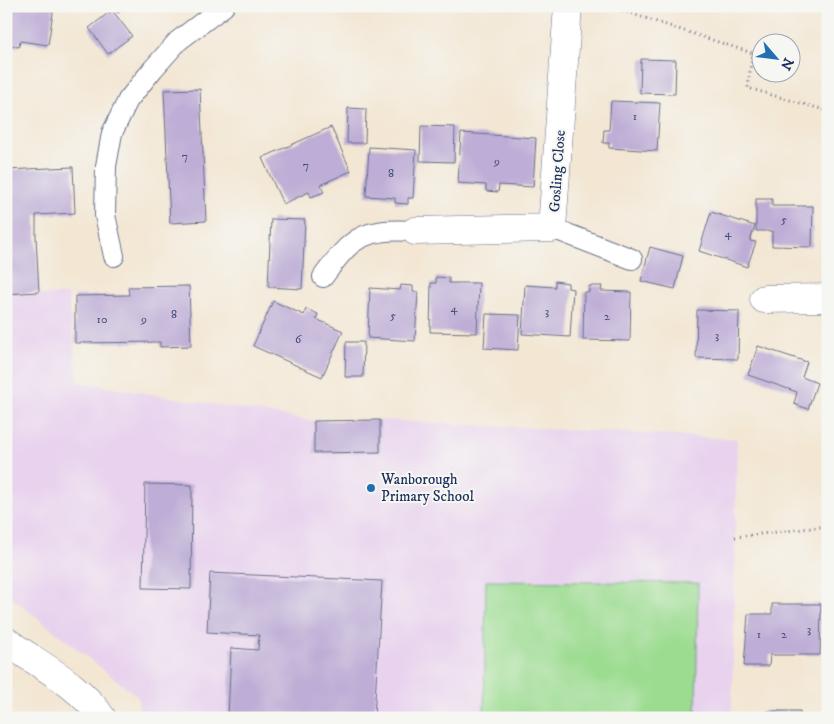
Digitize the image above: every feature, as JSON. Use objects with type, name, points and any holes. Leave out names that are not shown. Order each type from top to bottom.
[{"type":"street","name":"Gosling Close","points":[[415,231],[552,228],[568,6]]},
{"type":"street","points":[[764,299],[828,298]]},
{"type":"street","points":[[6,640],[56,674],[97,710],[102,718]]},
{"type":"lane","points":[[114,256],[105,215],[106,166],[112,133],[128,100],[153,69],[178,41],[224,6]]},
{"type":"lane","points":[[552,228],[632,259]]},
{"type":"lane","points":[[323,277],[352,243],[367,234],[389,230],[415,231]]},
{"type":"path","points":[[608,6],[752,53],[748,88],[828,112]]},
{"type":"path","points":[[735,537],[828,526]]},
{"type":"shaded area","name":"Wanborough Primary School","points":[[6,294],[68,295],[78,382],[314,421],[380,420],[737,439],[732,718],[140,718],[138,697],[6,593]]},
{"type":"green space","points":[[486,581],[698,583],[696,718],[484,718]]},
{"type":"building","points":[[6,6],[54,6],[48,45],[20,41],[19,47],[6,45]]},
{"type":"building","points":[[112,6],[125,6],[118,13]]},
{"type":"building","points":[[112,10],[132,36],[108,54],[89,28]]},
{"type":"building","points":[[641,59],[676,60],[675,94],[640,93]]},
{"type":"building","points":[[200,89],[206,221],[170,223],[164,90]]},
{"type":"building","points":[[611,101],[660,103],[657,151],[609,148],[609,143],[603,143],[604,130],[609,130]]},
{"type":"building","points":[[348,108],[366,109],[365,143],[347,143]]},
{"type":"building","points":[[421,126],[455,127],[454,162],[420,161]]},
{"type":"building","points":[[331,127],[351,171],[320,185],[324,192],[311,197],[309,192],[283,204],[262,158]]},
{"type":"building","points":[[461,133],[536,138],[533,187],[499,185],[498,192],[486,191],[486,185],[458,183]]},
{"type":"building","points":[[369,147],[416,150],[413,198],[408,198],[408,204],[395,203],[395,198],[366,196]]},
{"type":"building","points":[[73,167],[75,213],[36,215],[39,292],[6,294],[6,170]]},
{"type":"building","points":[[756,199],[772,199],[772,206],[813,206],[812,247],[772,246],[772,231],[756,231]]},
{"type":"building","points":[[711,212],[755,226],[750,241],[756,242],[747,267],[699,251]]},
{"type":"building","points":[[271,219],[305,220],[302,289],[268,287]]},
{"type":"building","points":[[650,247],[683,256],[675,289],[641,281]]},
{"type":"building","points":[[436,277],[449,278],[449,283],[479,283],[477,333],[430,332],[431,283],[436,283]]},
{"type":"building","points":[[555,281],[568,283],[568,288],[573,289],[570,337],[522,334],[525,285],[555,287]]},
{"type":"building","points":[[401,285],[413,286],[413,292],[418,292],[415,341],[368,338],[370,288],[400,290]]},
{"type":"building","points":[[189,286],[191,346],[160,347],[160,342],[75,343],[75,296],[129,295],[128,287]]},
{"type":"building","points":[[589,286],[602,286],[601,291],[631,292],[630,341],[583,340],[584,292],[589,292]]},
{"type":"building","points":[[273,301],[304,315],[306,309],[318,314],[316,319],[343,331],[322,377],[253,346]]},
{"type":"building","points":[[697,310],[739,311],[738,359],[696,358]]},
{"type":"building","points":[[486,314],[520,315],[518,350],[484,348]]},
{"type":"building","points":[[346,342],[364,342],[363,377],[345,377]]},
{"type":"building","points":[[758,346],[807,362],[802,377],[817,383],[808,409],[794,404],[797,392],[748,375]]},
{"type":"building","points":[[380,420],[380,452],[314,453],[314,421]]},
{"type":"building","points":[[145,484],[192,485],[191,589],[143,588]]},
{"type":"building","points":[[210,573],[382,581],[374,718],[228,718],[231,648],[258,650],[259,635],[207,632]]},
{"type":"building","points":[[772,604],[821,604],[820,655],[770,655],[769,666],[744,666],[748,614],[772,614]]},
{"type":"building","points":[[768,711],[800,711],[800,718],[768,718]]},
{"type":"place","name":"Wanborough Primary School","points":[[371,488]]}]
